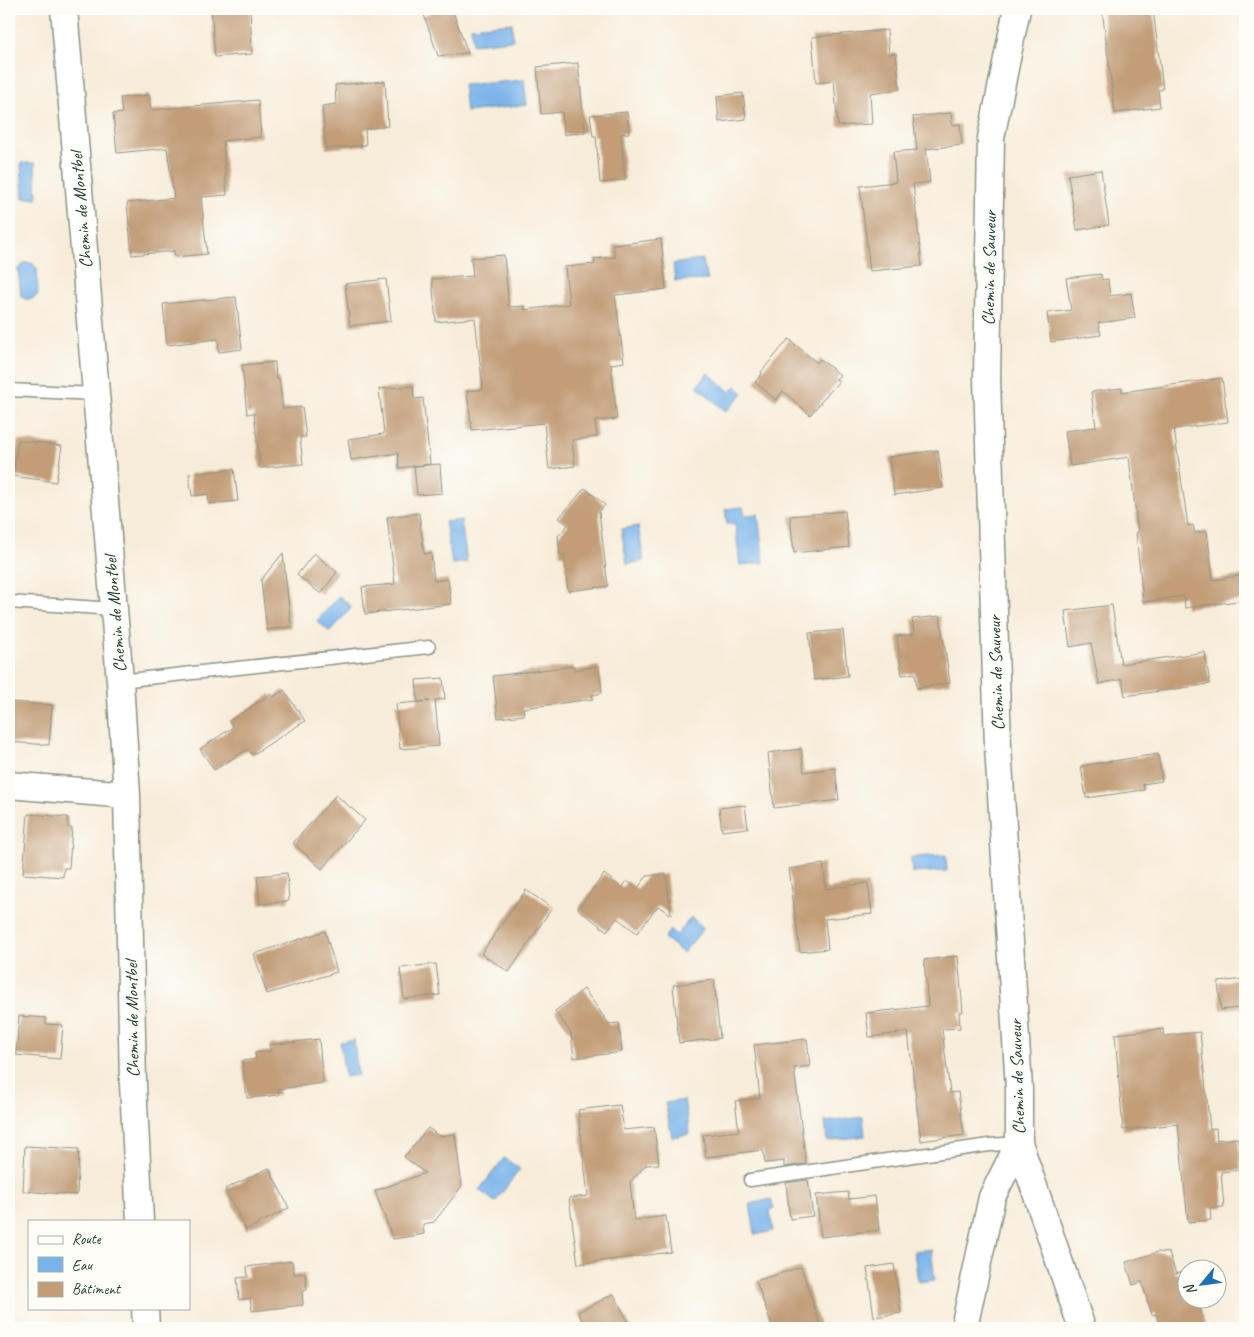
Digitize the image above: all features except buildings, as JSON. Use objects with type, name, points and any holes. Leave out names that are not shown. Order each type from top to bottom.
[{"type":"street","name":"Chemin de Montbel","points":[[64,9],[120,681],[127,795],[133,1084],[140,1220]]},
{"type":"street","name":"Chemin de Sauveur","points":[[1017,9],[991,138],[987,378],[998,746],[1019,1089],[1019,1143],[1082,1328]]},
{"type":"street","points":[[9,785],[127,795]]},
{"type":"street","points":[[964,1328],[992,1197],[1019,1143]]},
{"type":"street","points":[[145,1310],[146,1328]]},
{"type":"lane","points":[[9,390],[96,394]]},
{"type":"lane","points":[[9,602],[114,609]]},
{"type":"lane","points":[[120,681],[429,647]]},
{"type":"lane","points":[[750,1180],[989,1145],[1019,1143]]},
{"type":"water","points":[[512,23],[513,40],[473,44],[471,27]]},
{"type":"water","points":[[524,80],[527,105],[466,112],[463,85]]},
{"type":"water","points":[[21,163],[35,163],[37,198],[23,198]]},
{"type":"water","points":[[702,259],[708,280],[675,281],[673,264]]},
{"type":"water","points":[[25,263],[32,263],[37,268],[38,295],[32,299],[25,299],[21,296],[18,269]]},
{"type":"water","points":[[708,373],[730,392],[736,386],[743,393],[726,412],[697,386]]},
{"type":"water","points":[[743,507],[745,515],[758,514],[764,563],[740,565],[735,524],[727,524],[725,509]]},
{"type":"water","points":[[461,520],[467,562],[452,564],[445,522]]},
{"type":"water","points":[[638,526],[644,561],[627,564],[621,529]]},
{"type":"water","points":[[339,596],[352,607],[330,632],[317,621]]},
{"type":"water","points":[[946,855],[947,871],[912,873],[911,857]]},
{"type":"water","points":[[691,917],[704,928],[683,953],[664,938],[670,930],[677,935]]},
{"type":"water","points":[[354,1040],[358,1075],[345,1077],[340,1042]]},
{"type":"water","points":[[684,1100],[690,1134],[672,1137],[665,1103]]},
{"type":"water","points":[[863,1117],[865,1136],[827,1141],[825,1122]]},
{"type":"water","points":[[504,1158],[520,1169],[495,1202],[479,1190]]},
{"type":"water","points":[[771,1199],[774,1208],[770,1211],[773,1231],[755,1235],[750,1204]]},
{"type":"water","points":[[931,1249],[935,1280],[918,1282],[914,1251]]}]
